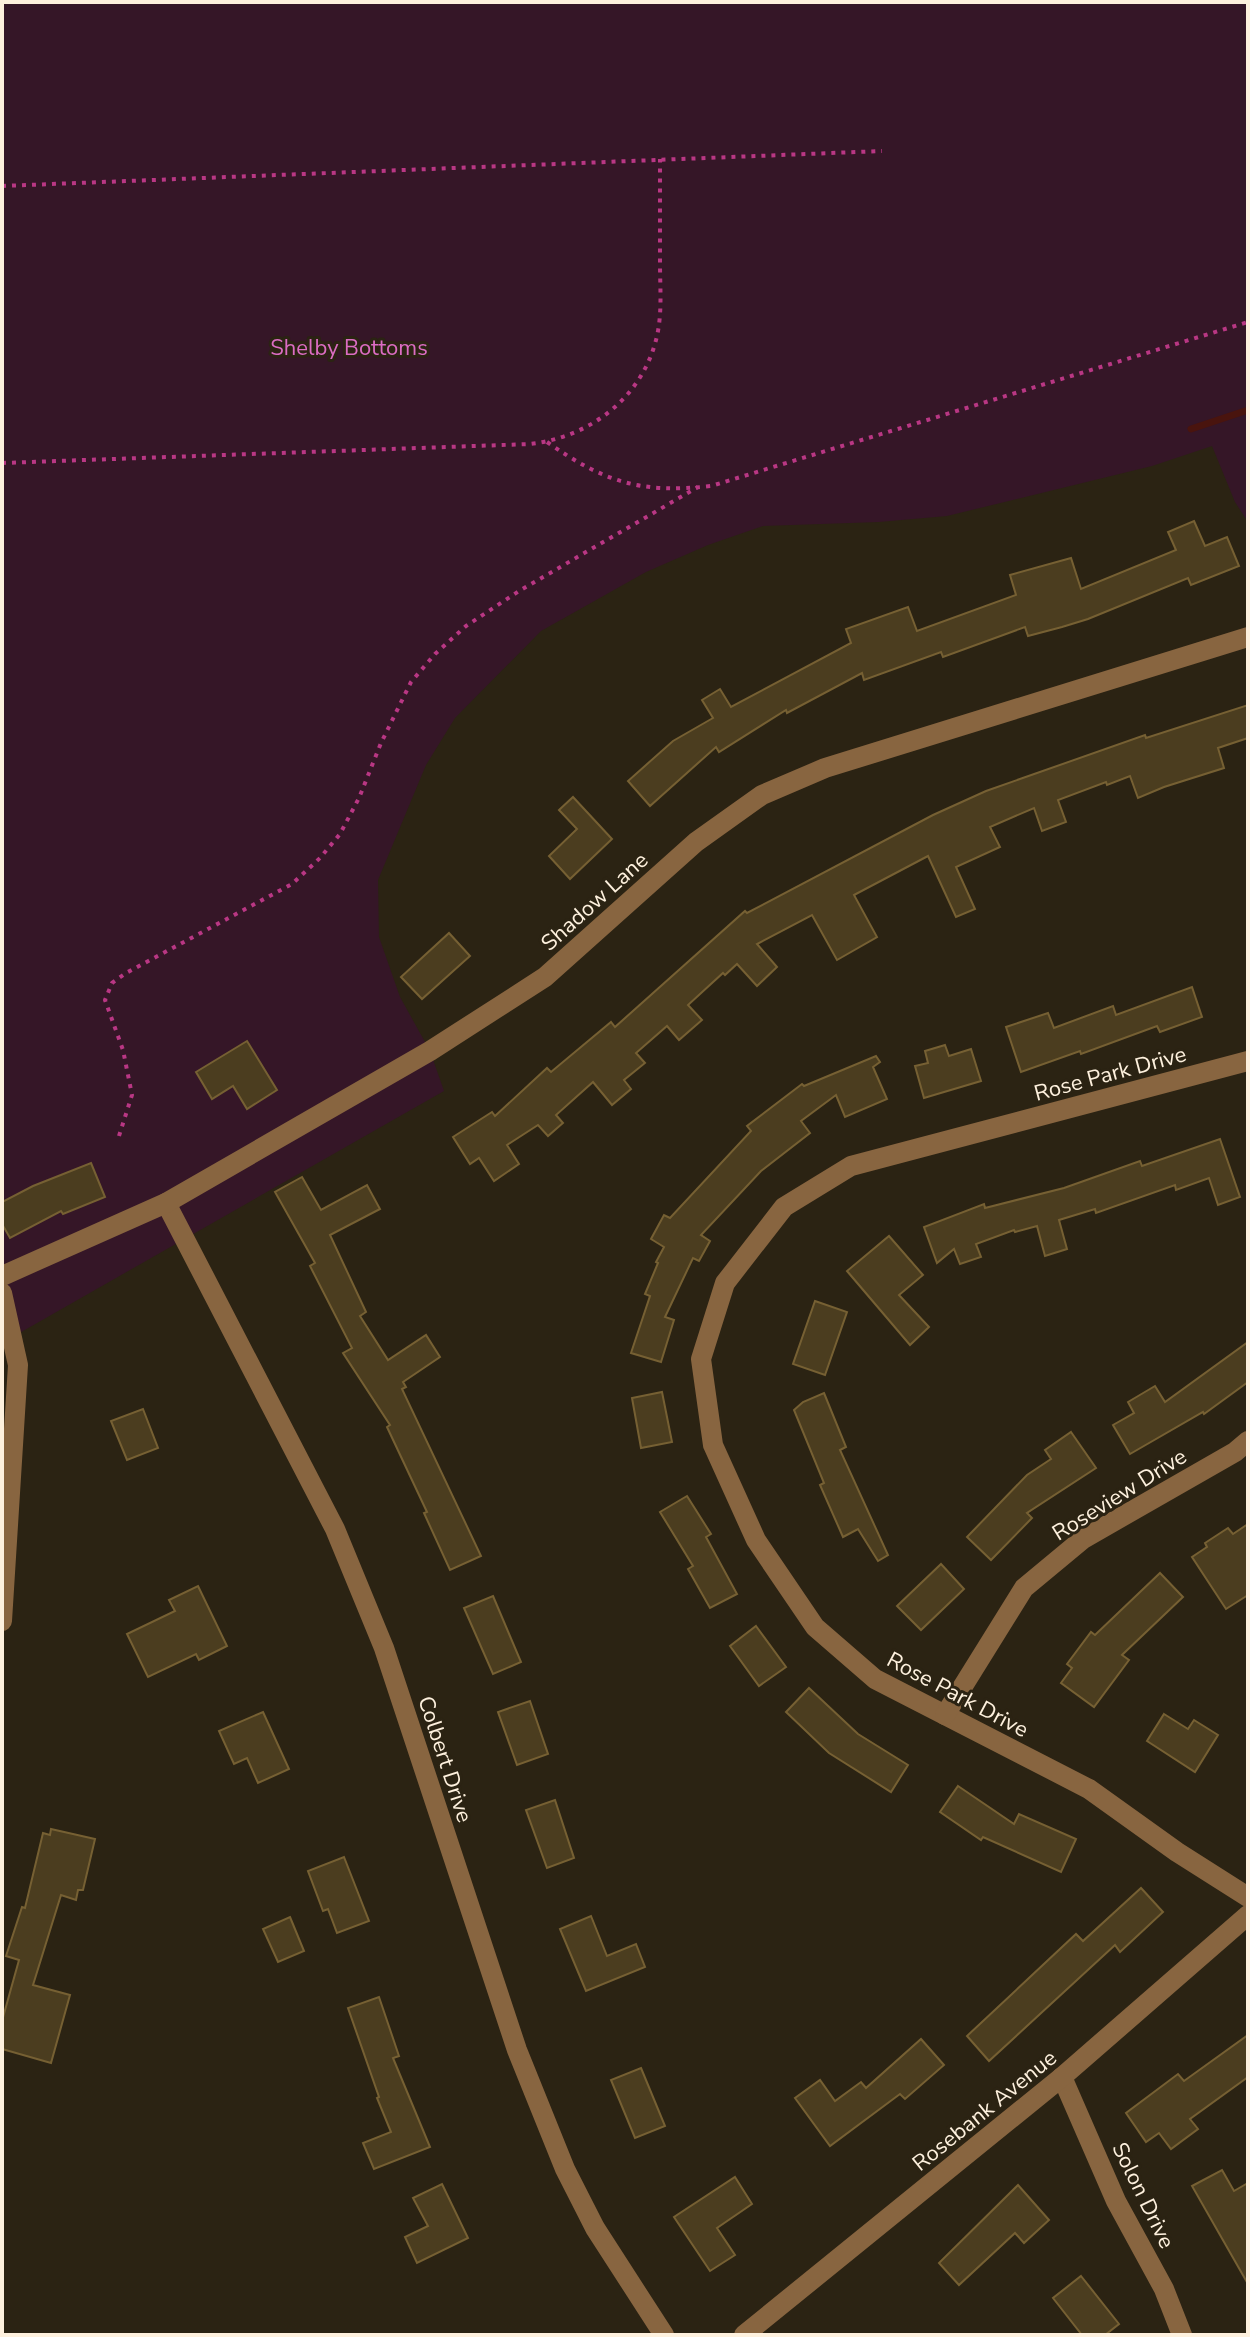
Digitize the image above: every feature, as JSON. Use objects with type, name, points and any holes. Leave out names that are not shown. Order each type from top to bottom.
[{"type":"street","name":"Shadow Lane","points":[[2,1276],[166,1203],[430,1051],[545,977],[696,842],[762,795],[825,768],[1248,637]]},
{"type":"street","name":"Rose Park Drive","points":[[1248,1061],[851,1166],[784,1207],[725,1283],[701,1359],[713,1445],[756,1540],[815,1627],[875,1679],[1089,1789],[1177,1852],[1248,1897]]},
{"type":"street","name":"Colbert Drive","points":[[166,1203],[335,1529],[384,1648],[517,2050],[565,2169],[595,2228],[664,2335]]},
{"type":"street","points":[[2,1293],[18,1365],[2,1621]]},
{"type":"street","name":"Roseview Drive","points":[[945,1715],[1024,1588],[1083,1539],[1235,1452],[1248,1441]]},
{"type":"street","name":"Rosebank Avenue","points":[[744,2335],[1062,2077],[1248,1915]]},
{"type":"street","name":"Solon Drive","points":[[1062,2077],[1116,2201],[1164,2289],[1182,2335]]},
{"type":"path","points":[[2,186],[882,151]]},
{"type":"path","points":[[2,463],[547,442],[579,432],[607,414],[631,390],[654,346],[660,313],[660,159]]},
{"type":"path","points":[[547,442],[580,465],[622,482],[666,489],[698,487],[733,480],[1248,322]]},
{"type":"path","points":[[119,1136],[132,1095],[123,1050],[105,1000],[112,983],[292,884],[320,858],[340,834],[359,798],[381,743],[411,682],[435,654],[466,626],[519,591],[698,487]]},
{"type":"green space","name":"Shelby Bottoms","points":[[2,2],[1248,2],[1248,522],[1235,502],[1212,446],[1152,466],[947,516],[763,526],[708,545],[646,572],[541,631],[455,718],[426,765],[378,880],[379,937],[400,997],[430,1051],[444,1091],[2,1343]]},
{"type":"building","points":[[1194,521],[1205,546],[1227,537],[1239,566],[1191,585],[1188,578],[1062,627],[1028,636],[1025,627],[943,657],[941,652],[864,680],[862,673],[787,713],[786,710],[719,752],[716,747],[650,806],[628,781],[673,741],[713,718],[702,700],[720,689],[731,707],[851,643],[846,629],[908,607],[917,631],[1016,595],[1010,575],[1071,558],[1081,589],[1176,550],[1168,532]]},
{"type":"building","points":[[1248,705],[1248,738],[1218,748],[1224,768],[1138,798],[1130,776],[1107,785],[1106,782],[1058,800],[1066,822],[1042,831],[1034,808],[990,827],[1000,847],[956,867],[975,909],[956,917],[928,856],[854,895],[877,937],[837,960],[812,915],[757,944],[777,967],[757,986],[737,964],[725,975],[723,973],[688,1005],[702,1020],[679,1040],[667,1026],[636,1053],[645,1063],[624,1080],[631,1089],[612,1105],[593,1082],[556,1115],[563,1123],[548,1136],[538,1125],[507,1145],[519,1164],[494,1181],[479,1158],[470,1164],[453,1137],[492,1112],[495,1116],[547,1068],[551,1072],[611,1022],[615,1027],[745,911],[747,913],[933,815],[986,791],[1145,735],[1146,738]]},
{"type":"building","points":[[573,797],[612,839],[570,879],[549,856],[577,829],[559,810]]},
{"type":"building","points":[[449,933],[470,956],[422,999],[401,977]]},
{"type":"building","points":[[1192,987],[1202,1017],[1160,1032],[1157,1026],[1021,1072],[1006,1027],[1048,1013],[1054,1028],[1113,1006],[1116,1015]]},
{"type":"building","points":[[247,1041],[277,1090],[247,1109],[233,1086],[212,1099],[196,1072]]},
{"type":"building","points":[[945,1045],[949,1056],[971,1049],[981,1081],[924,1098],[915,1066],[928,1063],[925,1051]]},
{"type":"building","points":[[876,1056],[880,1062],[873,1067],[887,1099],[845,1117],[836,1095],[801,1121],[810,1133],[761,1171],[701,1235],[710,1241],[699,1261],[693,1258],[665,1317],[674,1320],[661,1362],[631,1353],[650,1296],[645,1294],[664,1247],[651,1239],[664,1215],[670,1218],[751,1131],[747,1126],[802,1084],[804,1086]]},
{"type":"building","points":[[1220,1139],[1240,1197],[1218,1205],[1209,1178],[1176,1190],[1175,1185],[1096,1213],[1095,1209],[1059,1220],[1067,1249],[1045,1256],[1037,1226],[1014,1230],[976,1244],[981,1257],[960,1264],[954,1249],[937,1263],[924,1227],[984,1204],[985,1208],[1064,1188],[1140,1161],[1142,1166]]},
{"type":"building","points":[[91,1163],[105,1197],[63,1214],[61,1211],[10,1238],[2,1224],[2,1202]]},
{"type":"building","points":[[302,1177],[321,1210],[367,1185],[380,1209],[330,1235],[366,1312],[360,1316],[388,1360],[426,1335],[440,1357],[403,1382],[406,1387],[402,1389],[481,1556],[450,1570],[387,1427],[390,1425],[343,1353],[352,1348],[310,1266],[315,1263],[275,1192]]},
{"type":"building","points":[[889,1236],[923,1275],[899,1295],[929,1327],[910,1345],[847,1271]]},
{"type":"building","points":[[815,1301],[847,1312],[825,1375],[793,1364]]},
{"type":"building","points":[[1248,1342],[1248,1382],[1204,1414],[1130,1454],[1113,1425],[1134,1413],[1128,1402],[1155,1386],[1165,1402]]},
{"type":"building","points":[[662,1392],[672,1442],[641,1448],[632,1398]]},
{"type":"building","points":[[824,1393],[846,1447],[840,1450],[888,1555],[878,1561],[858,1529],[843,1537],[820,1485],[824,1483],[794,1410],[803,1402]]},
{"type":"building","points":[[143,1409],[158,1448],[127,1460],[111,1421]]},
{"type":"building","points":[[1071,1432],[1096,1468],[1027,1513],[1032,1518],[991,1560],[967,1537],[1027,1475],[1051,1459],[1045,1450]]},
{"type":"building","points":[[687,1496],[711,1534],[706,1537],[737,1594],[710,1608],[688,1569],[693,1566],[660,1512]]},
{"type":"building","points":[[1248,1524],[1248,1595],[1226,1609],[1192,1557],[1207,1547],[1205,1543],[1228,1528],[1233,1534]]},
{"type":"building","points":[[941,1564],[964,1589],[921,1630],[897,1606]]},
{"type":"building","points":[[1160,1573],[1183,1597],[1122,1655],[1129,1660],[1094,1707],[1061,1683],[1072,1668],[1067,1664],[1091,1632],[1095,1635]]},
{"type":"building","points":[[198,1586],[227,1646],[199,1660],[196,1654],[148,1677],[127,1634],[175,1611],[169,1600]]},
{"type":"building","points":[[493,1596],[521,1662],[493,1674],[464,1608]]},
{"type":"building","points":[[756,1626],[786,1667],[759,1686],[730,1646]]},
{"type":"building","points":[[809,1688],[858,1734],[908,1765],[891,1792],[829,1753],[786,1712]]},
{"type":"building","points":[[530,1701],[548,1754],[517,1765],[498,1712]]},
{"type":"building","points":[[263,1712],[289,1769],[258,1783],[247,1758],[234,1764],[219,1731]]},
{"type":"building","points":[[1164,1714],[1188,1729],[1194,1720],[1218,1735],[1195,1772],[1147,1741]]},
{"type":"building","points":[[958,1786],[1014,1824],[1019,1814],[1076,1839],[1061,1872],[983,1837],[981,1840],[940,1812]]},
{"type":"building","points":[[555,1800],[574,1858],[547,1868],[526,1810]]},
{"type":"building","points":[[51,1829],[95,1839],[83,1890],[78,1890],[76,1900],[61,1895],[33,1985],[70,1995],[51,2063],[2,2049],[2,2021],[19,1960],[6,1956],[22,1907],[25,1908],[43,1833],[50,1835]]},
{"type":"building","points":[[344,1857],[369,1921],[337,1933],[328,1909],[323,1911],[308,1871]]},
{"type":"building","points":[[1141,1888],[1163,1912],[1120,1952],[1115,1945],[989,2061],[967,2036],[1076,1934],[1083,1941]]},
{"type":"building","points":[[591,1916],[607,1956],[636,1944],[645,1967],[586,1991],[560,1929]]},
{"type":"building","points":[[290,1917],[304,1951],[278,1962],[263,1929]]},
{"type":"building","points":[[379,1997],[399,2056],[393,2058],[430,2147],[374,2169],[363,2143],[391,2132],[348,2008]]},
{"type":"building","points":[[1248,2035],[1248,2077],[1190,2119],[1198,2129],[1171,2149],[1159,2133],[1146,2142],[1126,2113],[1178,2074],[1184,2081]]},
{"type":"building","points":[[921,2039],[944,2065],[905,2099],[900,2094],[830,2146],[795,2098],[820,2080],[835,2101],[861,2082],[866,2088]]},
{"type":"building","points":[[641,2068],[665,2126],[635,2138],[611,2080]]},
{"type":"building","points":[[1222,2170],[1234,2191],[1248,2183],[1248,2284],[1192,2186]]},
{"type":"building","points":[[735,2177],[752,2204],[717,2228],[735,2255],[710,2271],[674,2217]]},
{"type":"building","points":[[442,2184],[468,2238],[417,2263],[405,2237],[428,2226],[413,2198]]},
{"type":"building","points":[[1018,2185],[1049,2220],[1024,2243],[1015,2233],[959,2285],[939,2263]]},
{"type":"building","points":[[1081,2276],[1119,2324],[1105,2335],[1082,2335],[1053,2298]]},
{"type":"waterway","points":[[1191,429],[1248,410]]}]
